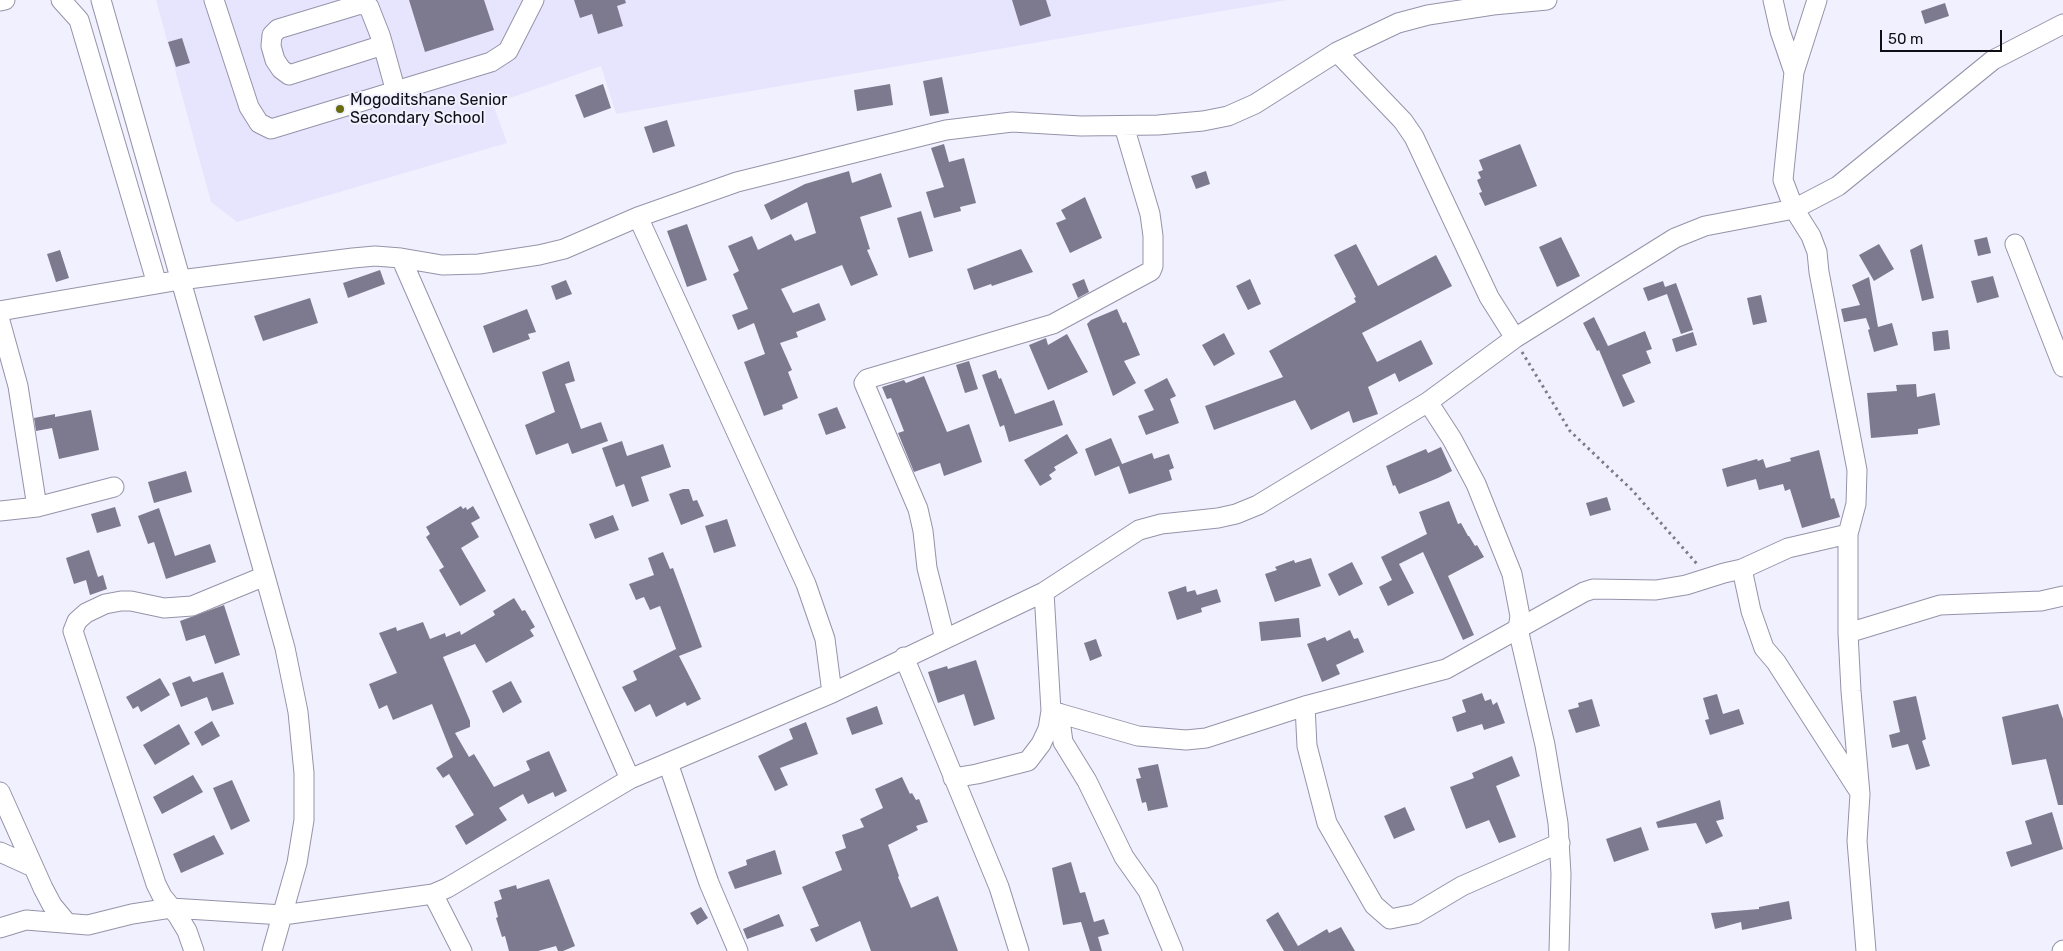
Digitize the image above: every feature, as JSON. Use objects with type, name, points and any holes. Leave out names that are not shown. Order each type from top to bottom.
[{"type":"street","points":[[0,1],[5,0]]},
{"type":"street","points":[[61,0],[79,20],[157,284]]},
{"type":"street","points":[[100,0],[265,576],[285,648],[296,702],[304,773],[304,820],[297,863],[272,951]]},
{"type":"street","points":[[214,0],[249,107],[259,123],[271,129],[491,62],[508,51],[534,0]]},
{"type":"street","points":[[0,311],[180,280],[353,258],[375,256],[401,258],[442,265],[478,264],[539,255],[564,249],[638,217],[737,182],[946,130],[1012,122],[1081,126],[1181,124],[1228,116],[1256,104],[1336,52],[1398,23],[1428,15],[1493,5],[1547,0]]},
{"type":"street","points":[[1773,0],[1780,31],[1794,72]]},
{"type":"street","points":[[1817,0],[1794,72],[1783,180],[1794,209],[1817,252],[1819,272],[1857,470],[1856,504],[1848,534],[1848,633],[1860,794],[1857,841],[1866,951]]},
{"type":"street","points":[[383,45],[289,75],[281,69],[275,60],[271,46],[272,35],[278,29],[361,4],[369,7],[383,45],[396,92]]},
{"type":"street","points":[[0,928],[26,920],[88,925],[132,914],[171,908],[283,915],[433,894],[447,888],[630,779],[832,693],[904,657],[1044,592],[1139,530],[1161,524],[1218,518],[1236,514],[1258,505],[1428,402],[1514,338],[1690,231],[1705,226],[1794,209],[1849,178],[1994,60],[2063,24]]},
{"type":"street","points":[[1336,52],[1404,121],[1414,137],[1489,297],[1514,338]]},
{"type":"street","points":[[945,639],[927,568],[923,531],[918,509],[864,383],[867,379],[1053,324],[1151,270],[1153,266],[1153,236],[1150,214],[1124,126]]},
{"type":"street","points":[[638,217],[806,584],[825,639],[832,693]]},
{"type":"street","points":[[2014,244],[2063,367]]},
{"type":"street","points":[[401,258],[630,779]]},
{"type":"street","points":[[0,321],[18,386],[37,507]]},
{"type":"street","points":[[1428,402],[1452,439],[1476,484],[1512,574],[1520,616],[1518,629],[1544,745],[1560,843],[1559,951]]},
{"type":"street","points":[[0,511],[37,507],[114,487]]},
{"type":"street","points":[[1055,712],[1138,736],[1186,740],[1206,738],[1305,706],[1446,669],[1593,589],[1656,590],[1686,586],[1724,572],[1742,569],[1788,548],[1848,534]]},
{"type":"street","points":[[1742,569],[1751,611],[1764,648],[1776,662],[1860,794]]},
{"type":"street","points":[[194,951],[187,931],[156,884],[73,631],[77,620],[86,613],[105,604],[121,600],[164,608],[192,606],[265,576]]},
{"type":"street","points":[[1044,592],[1055,712],[1063,742],[1087,780],[1124,856],[1148,891],[1173,951]]},
{"type":"street","points":[[1848,633],[1940,605],[2041,601],[2063,596]]},
{"type":"street","points":[[904,657],[999,887],[1019,951]]},
{"type":"street","points":[[1305,706],[1307,746],[1327,824],[1374,905],[1390,919],[1415,914],[1462,886],[1560,843]]},
{"type":"street","points":[[953,778],[1028,760],[1041,744],[1055,712]]},
{"type":"street","points":[[668,762],[709,883],[738,951]]},
{"type":"street","points":[[0,792],[52,905],[67,924]]},
{"type":"street","points":[[0,852],[33,867]]},
{"type":"street","points":[[433,894],[462,951]]},
{"type":"path","points":[[1514,338],[1570,431],[1632,490],[1709,578]]},
{"type":"shaded area","name":"Mogoditshane Senior Secondary School","points":[[156,0],[1287,0],[616,114],[601,66],[493,104],[507,143],[237,222],[211,202]]},
{"type":"building","points":[[409,0],[484,0],[494,30],[425,52]]},
{"type":"building","points":[[574,0],[625,0],[626,3],[617,6],[623,26],[598,34],[592,14],[580,18]]},
{"type":"building","points":[[1012,0],[1046,0],[1051,16],[1020,26]]},
{"type":"building","points":[[1945,3],[1949,16],[1925,24],[1921,11]]},
{"type":"building","points":[[182,38],[190,63],[176,67],[168,42]]},
{"type":"building","points":[[942,77],[949,113],[930,116],[923,81]]},
{"type":"building","points":[[603,84],[611,108],[584,118],[575,95]]},
{"type":"building","points":[[890,84],[893,105],[857,111],[854,90]]},
{"type":"building","points":[[667,120],[675,146],[653,153],[644,127]]},
{"type":"building","points":[[944,144],[949,162],[964,158],[976,203],[960,207],[961,211],[934,218],[926,192],[944,187],[931,148]]},
{"type":"building","points":[[1520,144],[1537,186],[1485,206],[1479,193],[1482,192],[1477,180],[1481,178],[1478,172],[1483,170],[1479,160]]},
{"type":"building","points":[[849,171],[852,183],[881,173],[892,207],[860,217],[870,249],[867,250],[878,275],[851,286],[842,265],[781,289],[793,313],[819,303],[826,320],[796,332],[798,337],[780,343],[792,370],[788,372],[798,398],[782,405],[783,409],[764,416],[744,362],[765,354],[754,323],[738,330],[732,315],[748,309],[733,274],[739,271],[728,246],[752,236],[758,250],[791,234],[795,241],[816,233],[807,202],[771,220],[764,205],[805,184]]},
{"type":"building","points":[[1206,171],[1210,184],[1196,189],[1191,176]]},
{"type":"building","points":[[1085,197],[1102,238],[1070,253],[1056,223],[1066,219],[1061,210]]},
{"type":"building","points":[[921,211],[933,251],[909,258],[897,218]]},
{"type":"building","points":[[687,224],[707,280],[687,287],[667,231]]},
{"type":"building","points":[[1561,237],[1580,276],[1557,287],[1539,247]]},
{"type":"building","points":[[1987,237],[1991,253],[1978,256],[1974,240]]},
{"type":"building","points":[[1356,244],[1378,286],[1436,255],[1452,286],[1362,333],[1377,362],[1421,340],[1433,364],[1399,382],[1395,373],[1368,387],[1378,414],[1353,423],[1349,411],[1311,430],[1295,400],[1214,430],[1205,406],[1283,377],[1269,351],[1356,302],[1354,298],[1356,297],[1334,255]]},
{"type":"building","points":[[1879,244],[1894,269],[1874,281],[1859,255]]},
{"type":"building","points":[[1922,244],[1934,298],[1922,301],[1910,250]]},
{"type":"building","points":[[1021,249],[1033,272],[974,290],[967,269]]},
{"type":"building","points":[[60,250],[69,278],[56,282],[47,254]]},
{"type":"building","points":[[380,270],[385,284],[348,298],[343,283]]},
{"type":"building","points":[[1993,276],[1999,297],[1977,303],[1971,281]]},
{"type":"building","points":[[1869,277],[1878,327],[1892,323],[1898,345],[1874,352],[1866,318],[1844,322],[1841,309],[1860,305],[1852,285]]},
{"type":"building","points":[[1084,279],[1089,292],[1078,298],[1072,284]]},
{"type":"building","points":[[1250,279],[1261,304],[1248,310],[1236,286]]},
{"type":"building","points":[[566,280],[572,294],[556,300],[551,286]]},
{"type":"building","points":[[1663,281],[1665,287],[1676,283],[1693,330],[1681,334],[1667,294],[1648,301],[1643,288]]},
{"type":"building","points":[[1761,295],[1767,322],[1753,325],[1747,298]]},
{"type":"building","points":[[310,298],[318,323],[263,341],[254,316]]},
{"type":"building","points":[[527,309],[536,332],[528,334],[530,339],[493,353],[483,326]]},
{"type":"building","points":[[1117,309],[1123,323],[1126,322],[1140,355],[1124,361],[1136,383],[1113,396],[1087,324],[1091,320]]},
{"type":"building","points":[[1594,317],[1608,346],[1645,331],[1652,349],[1646,351],[1651,363],[1622,375],[1635,402],[1623,407],[1599,350],[1597,351],[1583,323]]},
{"type":"building","points":[[1948,330],[1950,349],[1934,351],[1932,332]]},
{"type":"building","points":[[1693,332],[1697,345],[1676,352],[1672,339]]},
{"type":"building","points":[[1224,333],[1235,354],[1214,366],[1202,345]]},
{"type":"building","points":[[1067,334],[1088,372],[1048,390],[1029,345],[1046,338],[1048,345]]},
{"type":"building","points":[[569,361],[575,381],[565,384],[581,429],[601,422],[608,441],[572,454],[568,443],[536,455],[525,425],[555,412],[542,372]]},
{"type":"building","points":[[969,361],[978,389],[965,393],[956,365]]},
{"type":"building","points":[[996,370],[1015,414],[1054,400],[1063,425],[1009,442],[1004,425],[1000,427],[982,375]]},
{"type":"building","points":[[924,376],[947,432],[969,424],[982,462],[944,476],[940,463],[914,472],[898,433],[904,431],[891,398],[887,399],[882,387],[904,380],[906,383]]},
{"type":"building","points":[[1167,378],[1176,396],[1170,399],[1179,423],[1146,435],[1138,416],[1154,410],[1144,390]]},
{"type":"building","points":[[1916,384],[1917,397],[1935,393],[1940,425],[1918,429],[1918,434],[1871,438],[1867,393],[1897,391],[1896,385]]},
{"type":"building","points":[[837,407],[846,428],[826,435],[818,414]]},
{"type":"building","points":[[91,410],[99,450],[59,459],[52,428],[36,431],[34,418],[55,414],[55,417]]},
{"type":"building","points":[[1067,434],[1078,453],[1054,467],[1056,470],[1049,475],[1052,479],[1040,486],[1024,460]]},
{"type":"building","points":[[1111,438],[1122,464],[1152,453],[1154,459],[1169,454],[1174,468],[1169,470],[1172,480],[1129,494],[1119,466],[1095,476],[1085,449]]},
{"type":"building","points":[[622,441],[627,456],[663,444],[671,467],[641,477],[649,501],[632,507],[624,484],[616,487],[602,448]]},
{"type":"building","points":[[1441,447],[1452,471],[1399,494],[1395,485],[1393,486],[1386,466],[1426,449],[1428,453]]},
{"type":"building","points":[[1819,450],[1831,499],[1834,498],[1840,517],[1802,528],[1790,489],[1785,491],[1783,484],[1759,490],[1756,479],[1727,487],[1722,469],[1757,459],[1758,461],[1763,459],[1766,468],[1791,461],[1790,458]]},
{"type":"building","points":[[186,471],[192,492],[154,503],[148,482]]},
{"type":"building","points":[[689,489],[693,501],[697,500],[704,516],[681,525],[669,494]]},
{"type":"building","points":[[1607,497],[1611,510],[1590,516],[1586,503]]},
{"type":"building","points":[[1449,501],[1458,524],[1461,523],[1484,557],[1448,576],[1474,635],[1463,640],[1423,552],[1399,564],[1414,593],[1388,606],[1379,587],[1392,580],[1381,557],[1427,534],[1419,512]]},
{"type":"building","points":[[461,506],[463,509],[466,507],[467,510],[473,506],[480,518],[471,523],[479,537],[461,548],[486,591],[460,606],[439,570],[444,567],[426,537],[430,534],[426,527]]},
{"type":"building","points":[[115,507],[121,526],[97,533],[91,514]]},
{"type":"building","points":[[159,508],[175,556],[210,544],[216,562],[166,579],[154,542],[148,544],[138,516]]},
{"type":"building","points":[[613,515],[619,530],[595,539],[589,524]]},
{"type":"building","points":[[727,519],[736,546],[714,553],[705,526]]},
{"type":"building","points":[[89,550],[98,577],[103,575],[107,589],[90,595],[86,580],[74,584],[66,558]]},
{"type":"building","points":[[663,552],[670,569],[673,568],[702,647],[679,656],[701,699],[687,706],[685,702],[656,717],[650,704],[635,712],[622,687],[637,680],[633,671],[676,649],[678,654],[660,606],[650,610],[644,597],[636,600],[629,584],[654,575],[648,558]]},
{"type":"building","points":[[1311,558],[1321,586],[1275,602],[1265,574],[1277,570],[1275,567],[1294,560],[1295,563]]},
{"type":"building","points":[[1352,562],[1363,584],[1339,596],[1328,574]]},
{"type":"building","points":[[1186,586],[1187,592],[1195,590],[1197,595],[1217,589],[1221,602],[1201,608],[1202,612],[1177,620],[1168,592]]},
{"type":"building","points":[[514,598],[522,611],[525,610],[535,627],[530,630],[534,636],[486,663],[475,644],[443,657],[470,721],[470,727],[455,733],[469,757],[474,754],[494,787],[530,770],[526,761],[549,751],[567,791],[555,797],[553,792],[528,804],[523,794],[499,808],[507,820],[466,845],[455,826],[474,815],[449,774],[443,778],[436,768],[453,757],[432,704],[393,720],[387,705],[379,709],[369,684],[397,673],[379,633],[396,627],[397,631],[423,622],[430,639],[445,633],[446,637],[460,631],[461,635],[495,615],[493,611]]},
{"type":"building","points":[[224,605],[240,655],[215,664],[205,635],[186,641],[180,621]]},
{"type":"building","points":[[1299,618],[1301,637],[1261,641],[1259,622]]},
{"type":"building","points":[[1350,630],[1354,639],[1358,638],[1364,652],[1336,665],[1340,674],[1322,682],[1307,644],[1325,637],[1327,641]]},
{"type":"building","points":[[1096,639],[1102,656],[1090,661],[1084,643]]},
{"type":"building","points":[[976,660],[995,719],[974,726],[964,694],[938,703],[928,672],[947,666],[948,669]]},
{"type":"building","points":[[223,672],[234,704],[212,711],[207,697],[181,707],[172,683],[190,676],[193,682]]},
{"type":"building","points":[[160,678],[170,695],[141,712],[138,706],[133,709],[126,697]]},
{"type":"building","points":[[511,681],[522,702],[503,713],[492,691]]},
{"type":"building","points":[[1482,693],[1485,701],[1491,699],[1493,705],[1497,702],[1505,723],[1484,730],[1482,724],[1457,732],[1452,717],[1466,712],[1462,700]]},
{"type":"building","points":[[1717,694],[1723,714],[1739,709],[1744,724],[1710,735],[1705,720],[1709,719],[1703,698]]},
{"type":"building","points":[[1916,696],[1926,739],[1922,741],[1930,766],[1916,770],[1908,744],[1892,748],[1889,735],[1900,732],[1893,701]]},
{"type":"building","points":[[1592,699],[1600,726],[1576,733],[1568,710],[1579,707],[1578,703]]},
{"type":"building","points":[[2058,704],[2063,719],[2063,805],[2058,805],[2046,759],[2012,765],[2002,717]]},
{"type":"building","points":[[877,706],[883,724],[852,735],[846,718]]},
{"type":"building","points":[[212,721],[220,736],[202,746],[194,732]]},
{"type":"building","points":[[806,722],[818,754],[780,768],[788,785],[775,791],[758,756],[793,739],[789,729]]},
{"type":"building","points":[[179,724],[190,744],[155,765],[143,745]]},
{"type":"building","points":[[1512,756],[1520,776],[1496,786],[1516,837],[1499,843],[1489,820],[1466,829],[1450,787],[1474,778],[1472,773]]},
{"type":"building","points":[[1158,764],[1168,807],[1148,811],[1146,802],[1142,803],[1136,779],[1141,778],[1138,768]]},
{"type":"building","points":[[193,775],[203,792],[162,814],[153,797]]},
{"type":"building","points":[[902,777],[910,794],[912,793],[916,800],[919,799],[928,822],[916,826],[918,830],[888,845],[898,877],[911,908],[938,896],[958,951],[871,951],[860,921],[816,942],[810,929],[819,926],[802,887],[842,870],[835,852],[846,848],[842,835],[864,827],[860,819],[883,808],[875,789]]},
{"type":"building","points":[[232,780],[250,821],[231,830],[213,788]]},
{"type":"building","points":[[1720,800],[1724,819],[1716,821],[1723,836],[1706,844],[1696,823],[1658,828],[1656,822]]},
{"type":"building","points":[[1405,807],[1415,830],[1394,839],[1384,816]]},
{"type":"building","points":[[2052,812],[2063,849],[2011,867],[2006,852],[2032,844],[2025,821]]},
{"type":"building","points":[[1641,827],[1649,850],[1614,862],[1606,839]]},
{"type":"building","points":[[214,835],[224,854],[181,873],[173,854]]},
{"type":"building","points":[[775,850],[782,874],[735,889],[728,872],[747,865],[746,860]]},
{"type":"building","points":[[1071,862],[1080,893],[1085,892],[1094,922],[1104,919],[1109,934],[1098,937],[1102,951],[1090,951],[1081,922],[1063,925],[1052,868]]},
{"type":"building","points":[[549,879],[575,946],[563,951],[558,951],[556,946],[538,951],[509,951],[505,936],[502,937],[496,918],[498,917],[494,902],[502,899],[499,890],[516,885],[517,889]]},
{"type":"building","points":[[1789,901],[1792,919],[1742,930],[1741,922],[1715,929],[1711,913],[1759,909],[1759,907]]},
{"type":"building","points":[[701,907],[708,918],[697,925],[690,913]]},
{"type":"building","points":[[1278,912],[1298,946],[1327,929],[1329,933],[1341,927],[1355,951],[1284,951],[1266,920]]},
{"type":"building","points":[[779,914],[784,926],[747,939],[743,929]]},
{"type":"place","name":"Mogoditshane Senior Secondary School","points":[[340,109]]}]
